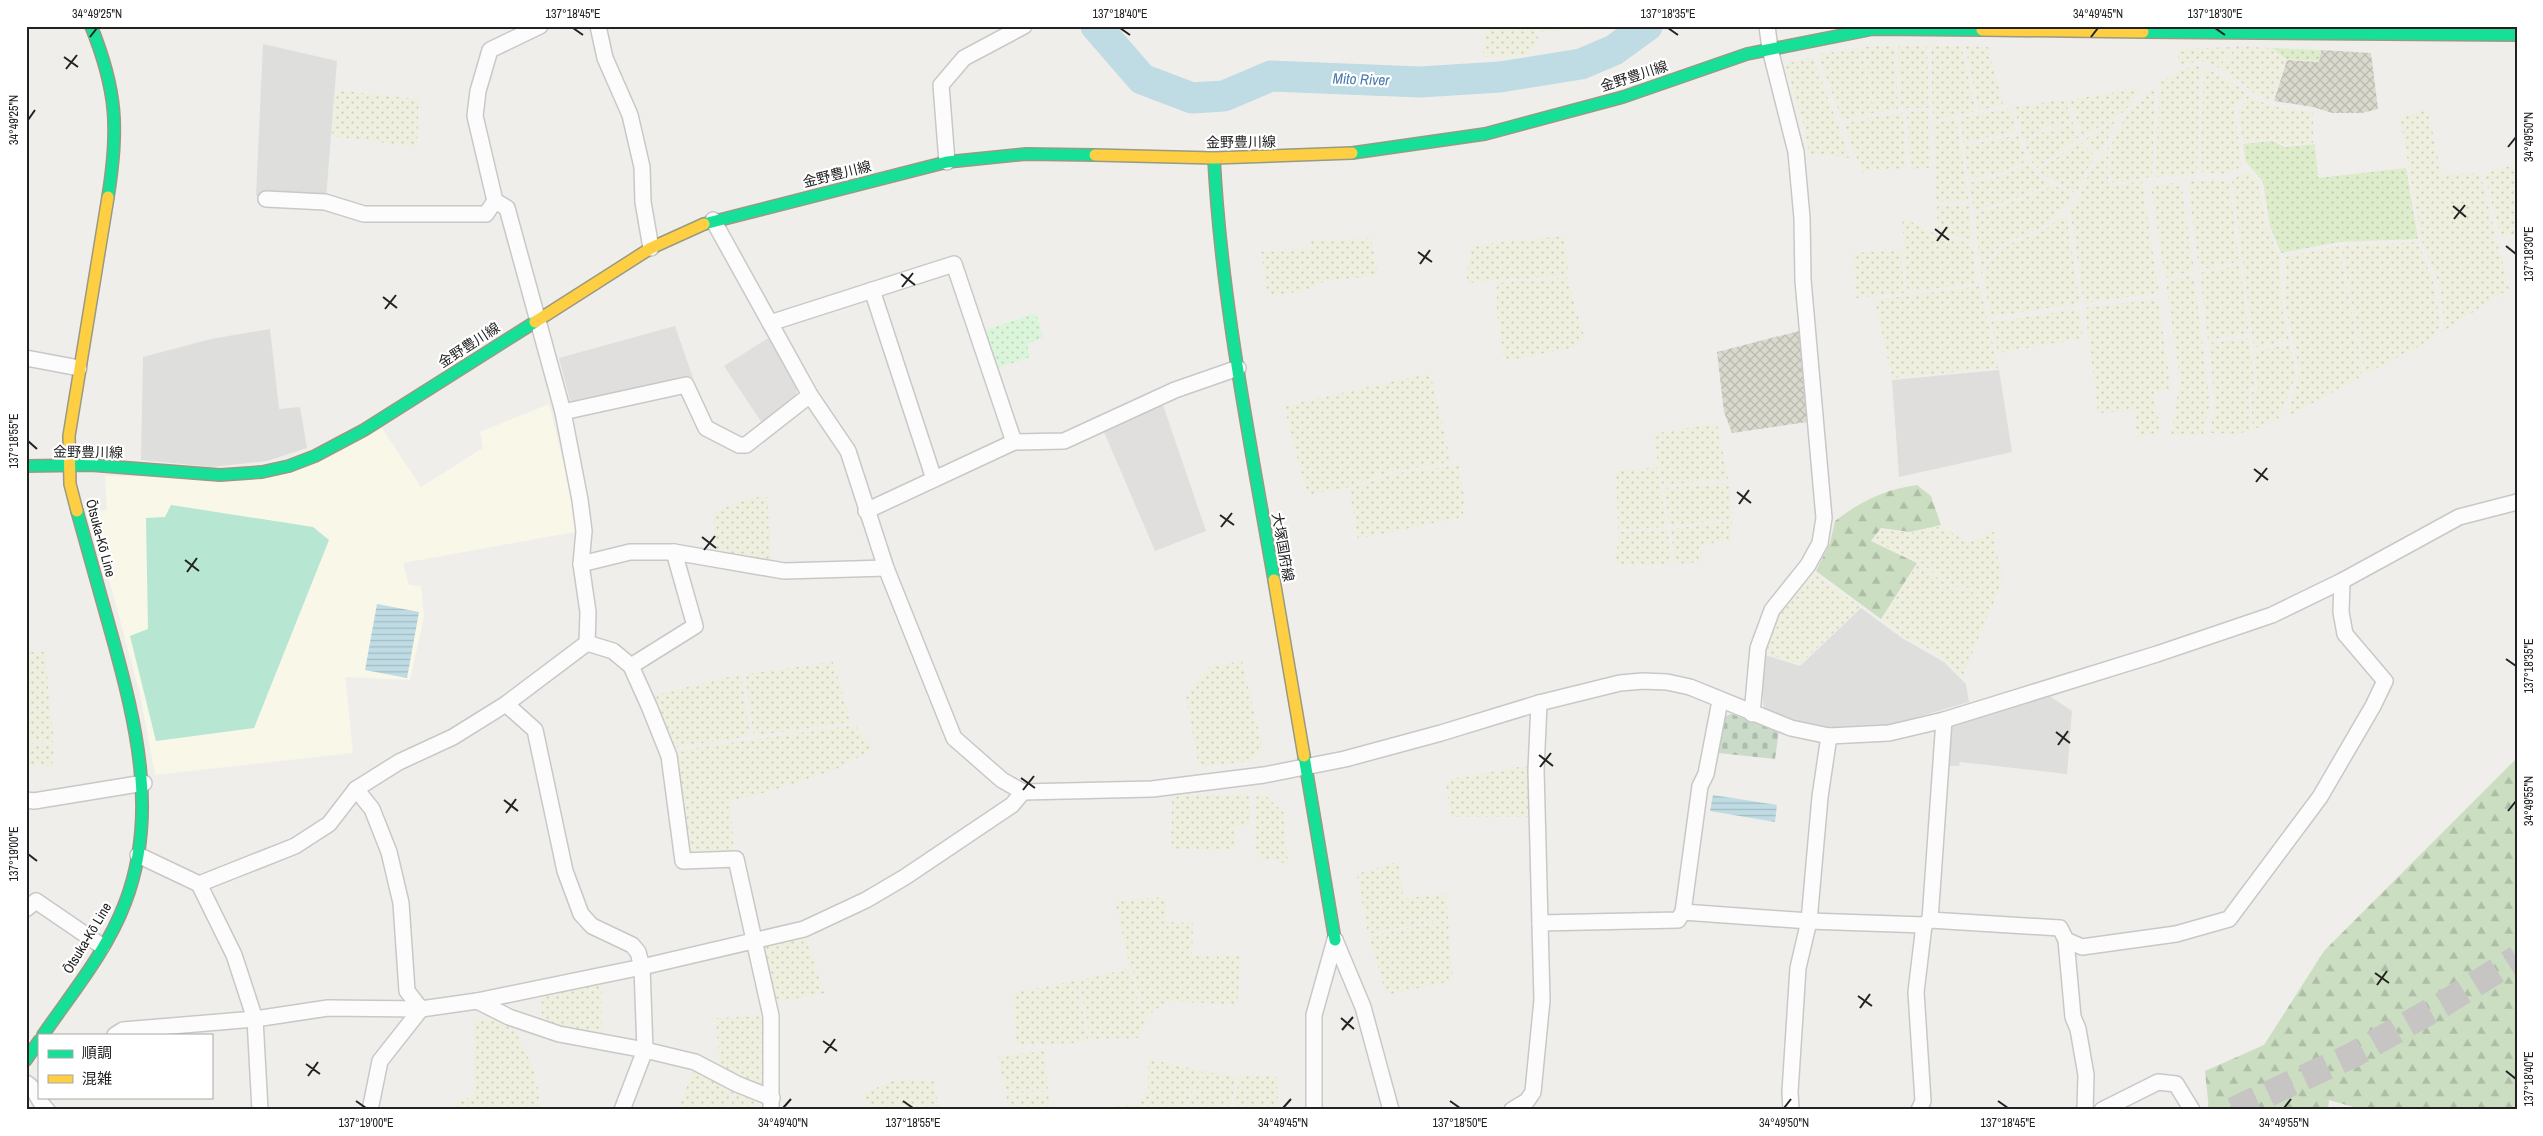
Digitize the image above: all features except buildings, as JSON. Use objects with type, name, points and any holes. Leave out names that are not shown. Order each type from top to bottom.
[{"type":"main road","name":"Ōtsuka-Kō Line","points":[[44,1034],[102,946],[126,902],[142,831],[144,783],[124,679],[70,484],[68,466],[67,448],[115,151],[116,128],[110,81],[91,26]]},
{"type":"main road","name":"金野豊川線","points":[[26,466],[89,465],[237,474],[263,472],[288,466],[315,457],[364,430],[650,248],[712,220],[946,162],[1026,154],[1214,158],[1367,154],[1485,134],[1623,97],[1747,54],[1874,29],[2146,29],[2517,35]]},
{"type":"main road","name":"大塚国府線","points":[[1214,158],[1216,199],[1238,368],[1335,940]]},
{"type":"main road","points":[[26,1060],[38,1042]]},
{"type":"street","points":[[540,26],[490,50],[478,92],[476,116],[495,201],[507,208],[536,320],[563,412],[584,531],[581,564],[588,612],[588,643]]},
{"type":"street","points":[[598,26],[605,58],[630,115],[642,167],[643,202],[650,248]]},
{"type":"street","points":[[946,162],[941,85],[964,58],[1024,26]]},
{"type":"street","points":[[1752,714],[1758,648],[1766,625],[1772,610],[1808,565],[1820,543],[1824,518],[1803,280],[1802,218],[1796,152],[1770,49],[1767,26]]},
{"type":"street","points":[[266,199],[325,202],[364,214],[486,214],[495,201]]},
{"type":"street","points":[[712,220],[810,396],[848,451],[886,568],[954,738],[1002,780],[1022,792],[1152,789],[1264,775],[1345,759],[1441,733],[1539,702],[1620,683],[1643,681],[1666,682],[1690,688],[1791,728],[1829,736],[1889,733],[1944,720],[2157,654],[2272,615],[2342,581],[2459,517],[2517,502]]},
{"type":"street","points":[[770,323],[954,264],[1014,442]]},
{"type":"street","points":[[872,290],[934,479]]},
{"type":"street","points":[[26,358],[79,368]]},
{"type":"street","points":[[866,511],[1014,442],[1064,440],[1176,390],[1238,368]]},
{"type":"street","points":[[563,412],[686,385],[706,428],[739,445],[746,445],[810,396]]},
{"type":"street","points":[[581,564],[630,552],[674,552],[784,571],[886,568]]},
{"type":"street","points":[[631,666],[695,626],[674,552]]},
{"type":"street","points":[[2066,940],[2082,947],[2176,934],[2229,919],[2320,797],[2374,706],[2385,681],[2346,634],[2341,612],[2342,581]]},
{"type":"street","points":[[588,643],[613,651],[631,666],[669,756],[683,861],[736,859],[770,1016],[772,1104]]},
{"type":"street","points":[[199,884],[295,846],[329,824],[356,789],[399,762],[454,737],[506,704],[588,643]]},
{"type":"street","points":[[1540,923],[1678,920],[1683,912],[1700,786],[1706,774],[1720,701]]},
{"type":"street","points":[[1512,1110],[1527,1101],[1533,1092],[1542,1000],[1536,770],[1539,702]]},
{"type":"street","points":[[506,704],[535,730],[565,871],[582,914],[592,926],[632,945],[638,952],[642,967],[645,1050],[622,1110]]},
{"type":"street","points":[[1919,1110],[1922,1101],[1916,992],[1927,923],[1944,720]]},
{"type":"street","points":[[1791,1110],[1790,1092],[1798,968],[1808,921],[1820,797],[1829,736]]},
{"type":"street","points":[[26,800],[144,783]]},
{"type":"street","points":[[356,789],[372,809],[389,852],[401,903],[407,991],[421,1009]]},
{"type":"street","points":[[117,1034],[123,1030],[255,1019],[328,1008],[421,1009],[477,1000],[642,967],[752,939],[804,929],[866,900],[905,877],[1012,805],[1022,792]]},
{"type":"street","points":[[138,854],[199,884],[234,955],[255,1019],[260,1110]]},
{"type":"street","points":[[26,910],[36,901],[102,946]]},
{"type":"street","points":[[1683,912],[1808,921],[2060,928],[2066,940],[2073,1017],[2078,1029],[2086,1076],[2085,1110]]},
{"type":"street","points":[[1314,1110],[1314,1015],[1335,940]]},
{"type":"street","points":[[1335,940],[1363,1007],[1391,1110]]},
{"type":"street","points":[[477,1000],[509,1018],[559,1034],[645,1050],[695,1062],[772,1104]]},
{"type":"street","points":[[370,1110],[380,1061],[421,1009]]},
{"type":"street","points":[[2102,1110],[2158,1082],[2176,1084],[2192,1110]]},
{"type":"street","points":[[32,1083],[38,1097]]},
{"type":"street","points":[[38,1098],[41,1104],[48,1110]]},
{"type":"shaded area","points":[[263,44],[337,61],[326,198],[256,196]]},
{"type":"shaded area","points":[[2321,50],[2371,53],[2378,109],[2362,113],[2332,113],[2313,107],[2274,101],[2287,60],[2319,62]]},
{"type":"shaded area","points":[[675,326],[693,378],[571,404],[559,358]]},
{"type":"shaded area","points":[[270,329],[279,409],[300,407],[307,448],[267,461],[212,467],[141,460],[143,357],[211,339]]},
{"type":"shaded area","points":[[1799,331],[1807,422],[1732,433],[1724,412],[1717,352]]},
{"type":"shaded area","points":[[768,338],[797,388],[796,396],[762,423],[724,366]]},
{"type":"shaded area","points":[[1999,370],[2012,452],[1899,477],[1892,380]]},
{"type":"shaded area","points":[[549,404],[580,531],[403,563],[409,585],[421,586],[424,617],[410,680],[345,677],[353,753],[155,775],[140,694],[110,583],[86,513],[107,510],[105,476],[269,477],[382,428],[421,487],[483,448],[480,432]]},
{"type":"shaded area","points":[[1163,405],[1206,531],[1155,551],[1104,432]]},
{"type":"shaded area","points":[[1861,608],[1902,638],[1944,662],[1966,684],[1969,702],[1887,726],[1834,728],[1766,713],[1763,704],[1762,676],[1765,655],[1800,666]]},
{"type":"shaded area","points":[[2048,695],[2072,711],[2067,774],[1960,762],[1959,766],[1948,766],[1950,730],[1957,722]]},
{"type":"green space","points":[[1485,26],[1537,26],[1538,38],[1528,55],[1483,57]]},
{"type":"green space","points":[[1539,26],[1594,26],[1594,29],[1539,32]]},
{"type":"green space","points":[[1895,45],[1898,109],[1875,113],[1864,47]]},
{"type":"green space","points":[[1898,45],[1927,45],[1929,108],[1900,108]]},
{"type":"green space","points":[[1931,45],[1961,46],[1976,111],[1933,120]]},
{"type":"green space","points":[[1965,46],[1988,47],[2003,105],[1979,110]]},
{"type":"green space","points":[[2237,46],[2270,48],[2286,60],[2272,101],[2252,92],[2241,82],[2220,69]]},
{"type":"green space","points":[[2234,47],[2219,68],[2201,61],[2178,65],[2178,49]]},
{"type":"green space","points":[[1863,48],[1874,113],[1842,120],[1818,54]]},
{"type":"green space","points":[[2271,48],[2321,50],[2319,61],[2286,59]]},
{"type":"green space","points":[[1813,57],[1850,158],[1809,154],[1804,126],[1785,64]]},
{"type":"green space","points":[[2200,66],[2197,174],[2156,177],[2159,83],[2186,68]]},
{"type":"green space","points":[[2204,67],[2237,86],[2246,94],[2237,104],[2235,112],[2242,167],[2225,174],[2200,172]]},
{"type":"green space","points":[[2155,86],[2152,177],[2113,183],[2109,159],[2113,141],[2125,118]]},
{"type":"green space","points":[[2142,88],[2125,111],[2083,137],[2069,100]]},
{"type":"green space","points":[[336,90],[419,99],[417,147],[332,136]]},
{"type":"green space","points":[[2247,96],[2272,106],[2313,113],[2313,143],[2286,145],[2271,139],[2243,142],[2239,112]]},
{"type":"green space","points":[[2065,99],[2072,119],[2053,129],[2050,125],[2024,141],[2014,107]]},
{"type":"green space","points":[[2010,108],[2016,131],[1963,143],[1961,118]]},
{"type":"green space","points":[[2428,110],[2441,174],[2480,173],[2509,289],[2442,332],[2444,320],[2438,281],[2422,242],[2400,117]]},
{"type":"green space","points":[[1928,111],[1929,168],[1910,169],[1907,112]]},
{"type":"green space","points":[[1903,113],[1906,168],[1862,172],[1844,124],[1876,116]]},
{"type":"green space","points":[[2121,117],[2098,154],[2084,140]]},
{"type":"green space","points":[[1956,118],[1969,201],[1936,202],[1934,124]]},
{"type":"green space","points":[[2072,121],[2079,137],[2037,168],[2031,161],[2025,143],[2050,128],[2053,132]]},
{"type":"green space","points":[[2018,135],[2027,161],[2002,172],[1969,179],[1964,146]]},
{"type":"green space","points":[[2080,141],[2096,157],[2087,169],[2076,194],[2038,171]]},
{"type":"green space","points":[[2272,141],[2285,147],[2315,144],[2318,178],[2406,168],[2418,239],[2339,242],[2281,253],[2270,226],[2263,182],[2246,162],[2243,144]]},
{"type":"green space","points":[[2109,146],[2107,174],[2111,186],[2142,181],[2159,293],[2084,303],[2070,210],[2079,198],[2090,171]]},
{"type":"green space","points":[[2029,163],[2036,174],[2051,184],[2014,199],[1974,211],[1969,183],[2004,175]]},
{"type":"green space","points":[[2517,164],[2517,233],[2501,238],[2484,173]]},
{"type":"green space","points":[[2247,171],[2258,180],[2266,226],[2280,258],[2282,309],[2289,340],[2254,348],[2232,180]]},
{"type":"green space","points":[[2214,179],[2229,182],[2239,262],[2199,270],[2188,181]]},
{"type":"green space","points":[[2181,182],[2194,271],[2165,278],[2151,186]]},
{"type":"green space","points":[[2054,185],[2075,197],[2043,227],[2002,244],[1984,264],[1981,280],[1975,214],[2015,201]]},
{"type":"green space","points":[[1969,205],[1972,240],[1938,232],[1937,206]]},
{"type":"green space","points":[[2066,213],[2080,303],[1991,317],[1984,282],[1986,267],[2004,246],[2043,231]]},
{"type":"green space","points":[[1902,217],[1937,235],[1973,244],[1976,283],[1907,292]]},
{"type":"green space","points":[[1565,236],[1568,275],[1466,283],[1471,245]]},
{"type":"green space","points":[[1371,238],[1378,275],[1323,282],[1305,291],[1268,296],[1261,252],[1310,249],[1311,241]]},
{"type":"green space","points":[[2418,242],[2433,281],[2440,319],[2438,331],[2434,339],[2365,374],[2341,246]]},
{"type":"green space","points":[[2339,246],[2362,366],[2362,376],[2291,415],[2287,415],[2300,372],[2285,305],[2286,271],[2284,257]]},
{"type":"green space","points":[[1901,250],[1904,293],[1856,298],[1853,253]]},
{"type":"green space","points":[[2240,265],[2249,333],[2208,340],[2200,273]]},
{"type":"green space","points":[[2194,275],[2210,405],[2203,434],[2171,436],[2180,381],[2166,281]]},
{"type":"green space","points":[[1567,277],[1585,339],[1572,348],[1505,361],[1497,314],[1497,283]]},
{"type":"green space","points":[[1980,286],[1998,368],[1892,378],[1875,300]]},
{"type":"green space","points":[[2158,299],[2171,389],[2154,392],[2160,432],[2137,437],[2134,411],[2098,413],[2085,308]]},
{"type":"green space","points":[[2079,309],[2083,338],[1998,353],[1991,322]]},
{"type":"green space","points":[[1036,313],[1043,338],[1027,344],[1030,357],[998,368],[985,330]]},
{"type":"green space","points":[[2249,338],[2255,386],[2248,388],[2250,430],[2238,434],[2210,433],[2215,406],[2209,343]]},
{"type":"green space","points":[[2290,344],[2296,375],[2279,418],[2253,430],[2251,393],[2258,390],[2254,351]]},
{"type":"green space","points":[[1430,373],[1451,462],[1390,472],[1346,488],[1307,495],[1284,406]]},
{"type":"green space","points":[[1717,423],[1728,479],[1662,485],[1653,434]]},
{"type":"green space","points":[[1459,465],[1464,497],[1463,517],[1358,539],[1349,489],[1391,474]]},
{"type":"green space","points":[[1657,467],[1667,527],[1618,530],[1616,471]]},
{"type":"green space","points":[[1729,483],[1732,519],[1670,526],[1663,488]]},
{"type":"green space","points":[[1917,485],[1931,496],[1941,525],[1910,532],[1881,528],[1871,541],[1917,563],[1881,619],[1816,571],[1830,543],[1835,521],[1855,507],[1883,493]]},
{"type":"green space","points":[[767,496],[772,564],[715,554],[713,513],[745,499]]},
{"type":"green space","points":[[171,505],[313,527],[329,540],[254,728],[156,741],[130,636],[148,629],[146,518],[165,517]]},
{"type":"green space","points":[[1732,521],[1730,540],[1701,545],[1702,562],[1675,564],[1671,529]]},
{"type":"green space","points":[[1942,526],[1968,543],[1998,530],[1995,538],[1996,551],[2003,578],[1992,607],[1970,588],[1954,587],[1917,561],[1873,541],[1882,529],[1910,533]]},
{"type":"green space","points":[[1668,530],[1671,564],[1615,565],[1619,532]]},
{"type":"green space","points":[[1918,563],[1953,589],[1969,589],[1991,608],[1963,676],[1959,675],[1946,660],[1932,650],[1903,636],[1882,620]]},
{"type":"green space","points":[[1813,573],[1861,607],[1800,664],[1766,654],[1772,631],[1784,608]]},
{"type":"green space","points":[[26,652],[45,652],[50,705],[26,705]]},
{"type":"green space","points":[[1242,661],[1263,748],[1253,761],[1199,767],[1186,696],[1210,666]]},
{"type":"green space","points":[[833,662],[851,722],[754,736],[745,674]]},
{"type":"green space","points":[[741,674],[750,736],[673,748],[655,695]]},
{"type":"green space","points":[[26,706],[50,706],[54,742],[26,741]]},
{"type":"green space","points":[[1731,714],[1779,730],[1775,759],[1718,753],[1724,717]]},
{"type":"green space","points":[[855,725],[873,749],[835,770],[771,791],[730,801],[734,854],[688,857],[683,814],[706,807],[683,812],[674,751]]},
{"type":"green space","points":[[26,743],[54,744],[52,767],[26,765]]},
{"type":"green space","points":[[2517,758],[2517,1110],[2364,1110],[2329,1100],[2328,1110],[2209,1110],[2205,1071],[2264,1045],[2324,951]]},
{"type":"green space","points":[[1531,765],[1531,817],[1451,817],[1445,780]]},
{"type":"green space","points":[[1249,794],[1251,826],[1236,826],[1236,850],[1171,849],[1172,796]]},
{"type":"green space","points":[[1256,794],[1265,795],[1284,813],[1288,864],[1256,856]]},
{"type":"green space","points":[[1400,861],[1403,899],[1446,893],[1448,919],[1368,934],[1357,874]]},
{"type":"green space","points":[[1166,897],[1166,922],[1193,923],[1192,956],[1215,956],[1215,981],[1217,953],[1241,956],[1237,1005],[1167,1001],[1145,1018],[1146,1021],[1138,1038],[1090,1039],[1079,980],[1128,969],[1134,978],[1141,1010],[1135,975],[1130,968],[1115,900]]},
{"type":"green space","points":[[1448,920],[1453,981],[1386,995],[1369,936]]},
{"type":"green space","points":[[804,933],[825,993],[772,1003],[759,944]]},
{"type":"green space","points":[[1077,980],[1088,1039],[1076,1043],[1015,1045],[1014,993]]},
{"type":"green space","points":[[602,983],[602,1038],[542,1025],[541,997]]},
{"type":"green space","points":[[767,1016],[768,1094],[720,1071],[716,1018]]},
{"type":"green space","points":[[495,1018],[513,1026],[533,1067],[539,1093],[540,1110],[454,1110],[455,1101],[474,1097],[474,1020]]},
{"type":"green space","points":[[1045,1051],[1048,1092],[1006,1093],[998,1056]]},
{"type":"green space","points":[[1148,1059],[1203,1071],[1183,1110],[1081,1110],[1136,1104],[1148,1090]]},
{"type":"green space","points":[[696,1066],[736,1087],[725,1110],[677,1110]]},
{"type":"green space","points":[[1204,1072],[1237,1075],[1230,1110],[1185,1110]]},
{"type":"green space","points":[[1240,1075],[1277,1076],[1278,1110],[1233,1110]]},
{"type":"green space","points":[[896,1079],[935,1080],[939,1110],[871,1110],[863,1094]]},
{"type":"green space","points":[[739,1088],[757,1096],[752,1110],[728,1110]]},
{"type":"green space","points":[[1048,1094],[1051,1110],[1010,1110],[1006,1095]]},
{"type":"water","points":[[377,604],[419,612],[407,678],[365,670]]},
{"type":"water","points":[[1713,795],[1777,805],[1775,822],[1710,811]]},
{"type":"waterway","name":"Mito River","points":[[1096,26],[1142,79],[1192,98],[1224,96],[1271,76],[1420,82],[1500,77],[1581,64],[1614,50],[1647,26]]},
{"type":"tunnel","points":[[2233,1110],[2353,1055],[2443,1004],[2517,958]]},
{"type":"traffic: fast","points":[[91,26],[106,70],[113,110],[114,151],[108,197]]},
{"type":"traffic: fast","points":[[1352,153],[1485,134],[1623,97],[1747,54],[1873,29],[1982,30]]},
{"type":"traffic: fast","points":[[2143,32],[2517,35]]},
{"type":"traffic: fast","points":[[704,224],[947,162],[1026,154],[1095,155]]},
{"type":"traffic: fast","points":[[1214,158],[1223,264],[1230,317],[1246,422],[1274,580]]},
{"type":"traffic: fast","points":[[26,466],[91,465],[220,475],[262,472],[289,466],[315,456],[364,430],[535,322]]},
{"type":"traffic: fast","points":[[44,1034],[109,938],[125,903],[135,870],[141,836],[142,803],[136,736],[121,669],[77,511]]},
{"type":"traffic: fast","points":[[1304,756],[1335,940]]},
{"type":"traffic: fast","points":[[26,1060],[38,1042]]},
{"type":"traffic: slow","points":[[1982,30],[2143,32]]},
{"type":"traffic: slow","points":[[1095,155],[1214,158],[1352,153]]},
{"type":"traffic: slow","points":[[77,511],[70,484],[69,436],[108,197]]},
{"type":"traffic: slow","points":[[535,322],[651,248],[704,224]]},
{"type":"traffic: slow","points":[[1274,580],[1304,756]]}]
